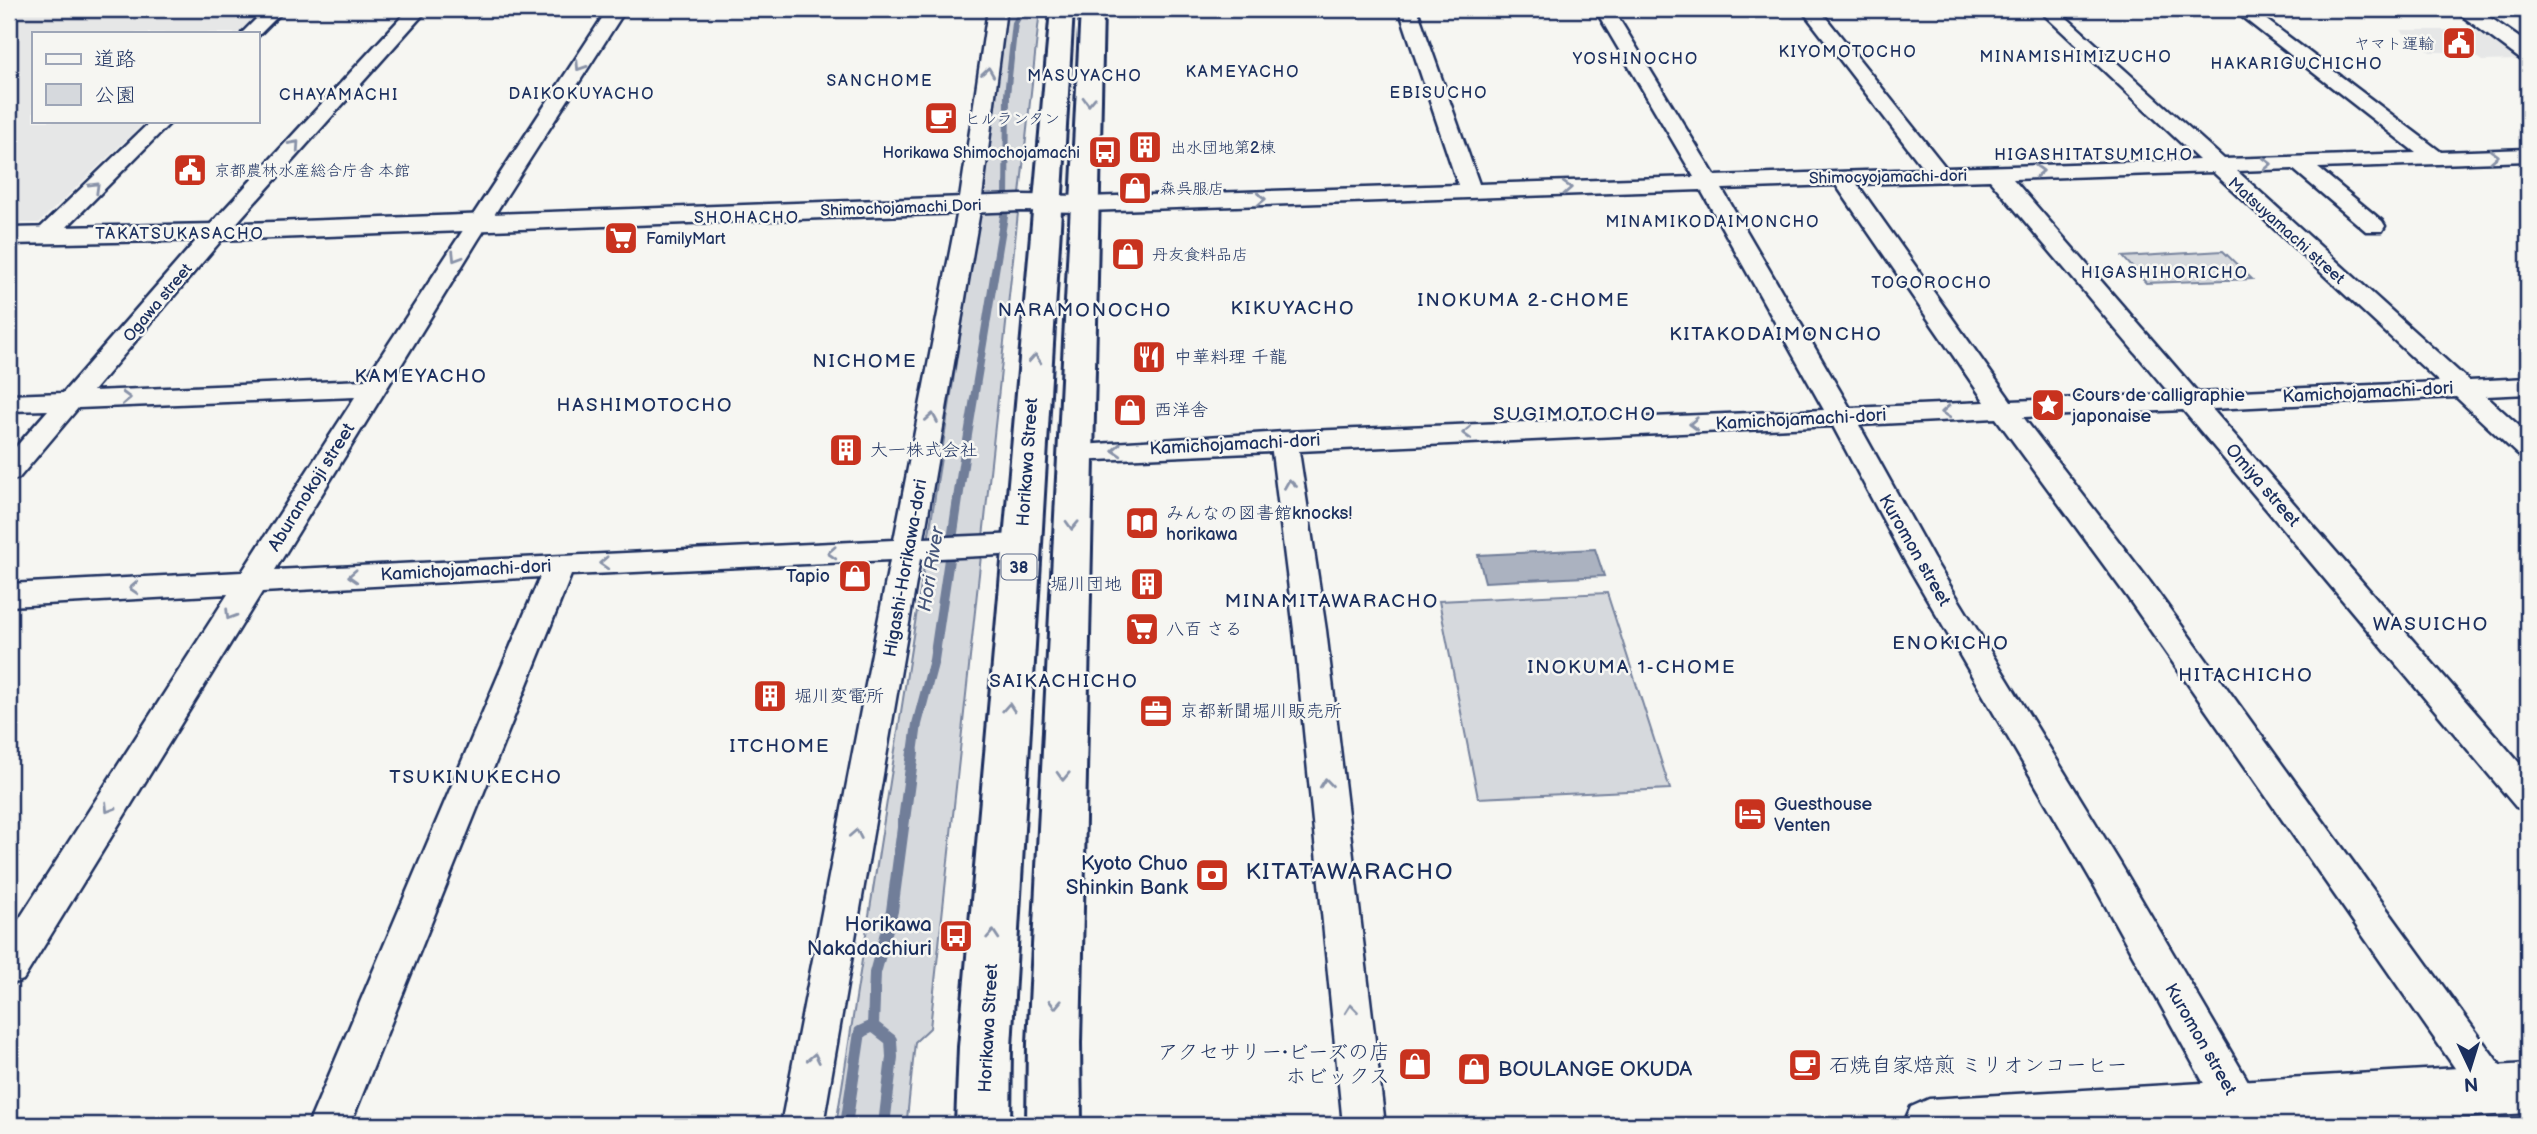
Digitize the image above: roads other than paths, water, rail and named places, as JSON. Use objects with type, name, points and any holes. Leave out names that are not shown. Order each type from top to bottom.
[{"type":"main road","name":"Horikawa Street","points":[[983,1125],[985,1047],[1021,544],[1034,203],[1062,9]]},
{"type":"main road","points":[[1054,1125],[1054,1043],[1092,9]]},
{"type":"street","points":[[252,32],[276,9]]},
{"type":"street","name":"Ogawa street","points":[[9,472],[216,232],[419,9]]},
{"type":"street","name":"Aburanokoji street","points":[[9,968],[478,222],[617,9]]},
{"type":"street","name":"Higashi-Horikawa-dori","points":[[802,1125],[917,549],[974,205],[997,9]]},
{"type":"street","points":[[1408,9],[1471,192]]},
{"type":"street","name":"Kuromon street","points":[[1604,9],[1843,418],[1920,561],[2108,874],[2245,1116]]},
{"type":"street","points":[[1810,9],[1940,175]]},
{"type":"street","name":"Matsuyamachi street","points":[[2047,9],[2528,449]]},
{"type":"street","points":[[2241,9],[2436,158]]},
{"type":"street","points":[[2463,9],[2528,54]]},
{"type":"street","points":[[46,235],[161,122]]},
{"type":"street","name":"Shimocyojamachi-dori","points":[[1471,192],[1706,181],[2528,155]]},
{"type":"street","points":[[2298,163],[2374,226]]},
{"type":"street","name":"Omiya street","points":[[1996,173],[2528,797]]},
{"type":"street","points":[[1840,177],[2001,408],[2511,1089]]},
{"type":"street","name":"Shimochojamachi Dori","points":[[9,236],[216,232],[1034,203],[1086,204],[1471,192]]},
{"type":"street","name":"Kamichojamachi-dori","points":[[1075,452],[2528,386]]},
{"type":"street","points":[[9,403],[374,388]]},
{"type":"street","points":[[1284,441],[1310,630],[1364,1125]]},
{"type":"street","name":"Kamichojamachi-dori","points":[[9,596],[560,565],[1021,544]]},
{"type":"street","points":[[329,1125],[560,565]]},
{"type":"street","points":[[1929,1125],[2245,1116],[2511,1089]]},
{"type":"waterway","name":"Hori River","points":[[1006,200],[1007,95],[1015,23],[1023,9]]},
{"type":"waterway","name":"Hori River","points":[[966,447],[1007,198]]},
{"type":"waterway","name":"Hori River","points":[[913,753],[917,724],[934,660],[966,445]]},
{"type":"waterway","name":"Hori River","points":[[873,1026],[875,973],[892,911],[913,752]]},
{"type":"waterway","points":[[846,1125],[860,1032],[873,1026]]},
{"type":"waterway","name":"Hori River","points":[[873,1026],[891,1040],[892,1057],[884,1125]]},
{"type":"place","name":"ヤマト運輸","points":[[2459,43]]},
{"type":"place","name":"ヒルランタン","points":[[941,118]]},
{"type":"place","name":"出水団地第2棟","points":[[1145,147]]},
{"type":"place","name":"Horikawa Shimochojamachi","points":[[1105,152]]},
{"type":"place","name":"京都農林水産総合庁舎 本館","points":[[190,170]]},
{"type":"place","name":"森呉服店","points":[[1135,188]]},
{"type":"place","name":"FamilyMart","points":[[621,238]]},
{"type":"place","name":"丹友食料品店","points":[[1128,254]]},
{"type":"place","name":"中華料理 千龍","points":[[1149,357]]},
{"type":"place","name":"Cours de calligraphie japonaise","points":[[2048,405]]},
{"type":"place","name":"西洋舎","points":[[1130,410]]},
{"type":"place","name":"大一株式会社","points":[[846,450]]},
{"type":"place","name":"みんなの図書館knocks! horikawa","points":[[1142,523]]},
{"type":"place","name":"Tapio","points":[[855,576]]},
{"type":"place","name":"堀川団地","points":[[1147,584]]},
{"type":"place","name":"八百 さる","points":[[1142,629]]},
{"type":"place","name":"堀川変電所","points":[[770,696]]},
{"type":"place","name":"京都新聞堀川販売所","points":[[1156,711]]},
{"type":"place","name":"Guesthouse Venten","points":[[1750,814]]},
{"type":"place","name":"Kyoto Chuo Shinkin Bank","points":[[1212,875]]},
{"type":"place","name":"Horikawa Nakadachiuri","points":[[956,936]]},
{"type":"place","name":"アクセサリー•ビーズの店 ホビックス","points":[[1415,1064]]},
{"type":"place","name":"石焼自家焙煎 ミリオンコーヒー","points":[[1805,1065]]},
{"type":"place","name":"BOULANGE OKUDA","points":[[1474,1069]]},
{"type":"district","name":"KIYOMOTOCHO","points":[[1848,51]]},
{"type":"district","name":"MINAMISHIMIZUCHO","points":[[2076,56]]},
{"type":"district","name":"YOSHINOCHO","points":[[1636,58]]},
{"type":"district","name":"HAKARIGUCHICHO","points":[[2297,63]]},
{"type":"district","name":"KAMEYACHO","points":[[1243,71]]},
{"type":"district","name":"MASUYACHO","points":[[1085,75]]},
{"type":"district","name":"SANCHOME","points":[[880,80]]},
{"type":"district","name":"EBISUCHO","points":[[1439,92]]},
{"type":"district","name":"DAIKOKUYACHO","points":[[582,93]]},
{"type":"district","name":"CHAYAMACHI","points":[[339,94]]},
{"type":"district","name":"HIGASHITATSUMICHO","points":[[2094,154]]},
{"type":"district","name":"SHOHACHO","points":[[747,217]]},
{"type":"district","name":"MINAMIKODAIMONCHO","points":[[1713,221]]},
{"type":"district","name":"TAKATSUKASACHO","points":[[180,233]]},
{"type":"district","name":"HIGASHIHORICHO","points":[[2165,272]]},
{"type":"district","name":"TOGOROCHO","points":[[1932,282]]},
{"type":"district","name":"INOKUMA 2-CHOME","points":[[1524,299]]},
{"type":"district","name":"KIKUYACHO","points":[[1293,307]]},
{"type":"district","name":"NARAMONOCHO","points":[[1085,309]]},
{"type":"district","name":"KITAKODAIMONCHO","points":[[1776,333]]},
{"type":"district","name":"NICHOME","points":[[865,360]]},
{"type":"district","name":"KAMEYACHO","points":[[421,375]]},
{"type":"district","name":"HASHIMOTOCHO","points":[[645,404]]},
{"type":"district","name":"SUGIMOTOCHO","points":[[1575,413]]},
{"type":"district","name":"MINAMITAWARACHO","points":[[1332,600]]},
{"type":"district","name":"WASUICHO","points":[[2431,623]]},
{"type":"district","name":"ENOKICHO","points":[[1951,642]]},
{"type":"district","name":"INOKUMA 1-CHOME","points":[[1632,666]]},
{"type":"district","name":"HITACHICHO","points":[[2246,674]]},
{"type":"district","name":"SAIKACHICHO","points":[[1064,680]]},
{"type":"district","name":"ITCHOME","points":[[780,745]]},
{"type":"district","name":"TSUKINUKECHO","points":[[476,776]]},
{"type":"district","name":"KITATAWARACHO","points":[[1350,871]]}]
